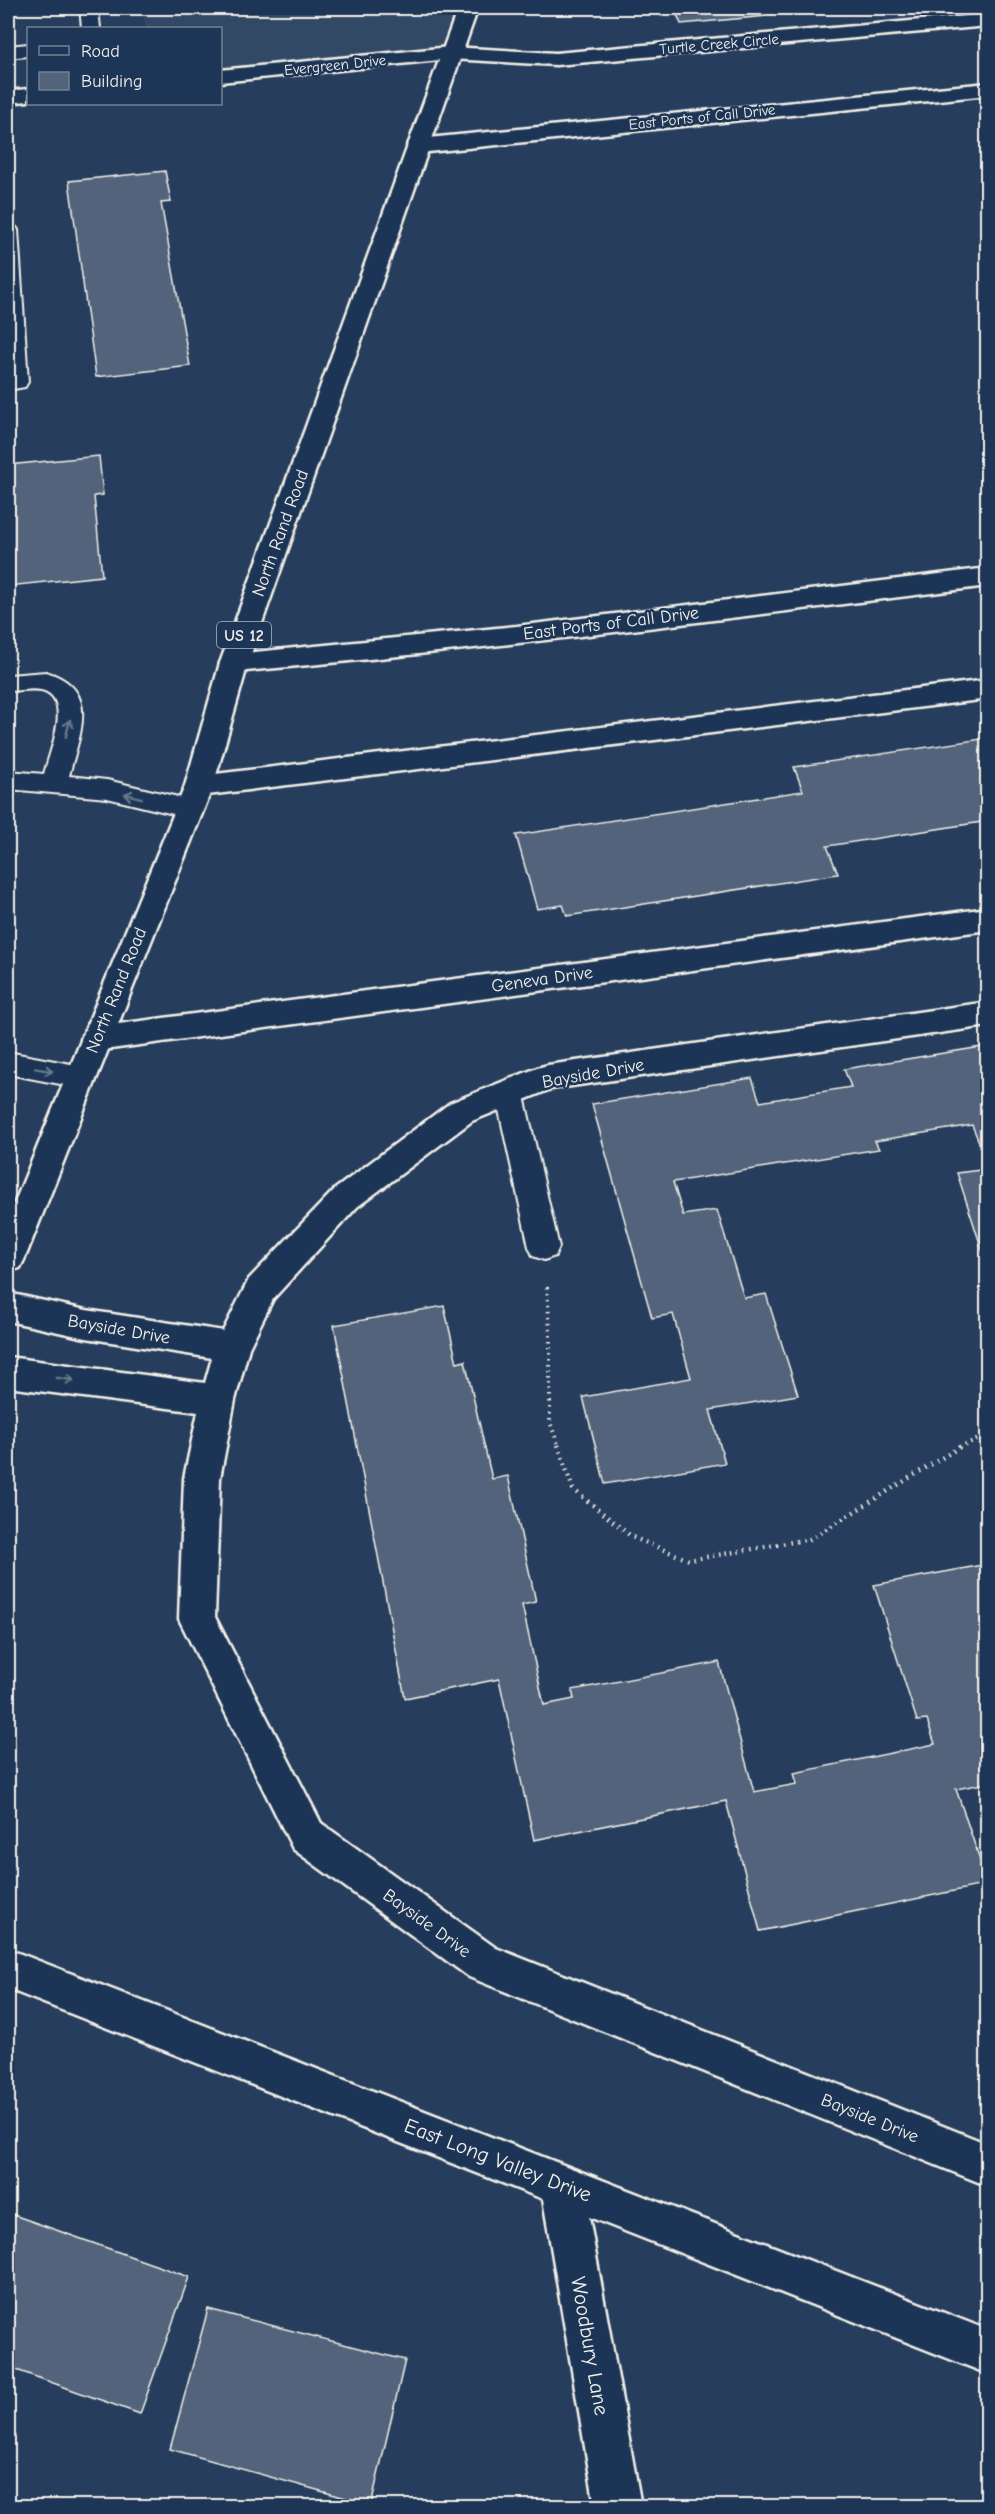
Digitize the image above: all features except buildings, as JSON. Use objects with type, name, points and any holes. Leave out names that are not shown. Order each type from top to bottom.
[{"type":"street","name":"North Rand Road","points":[[8,1258],[195,798],[234,663],[450,53],[468,8]]},
{"type":"street","name":"Turtle Creek Circle","points":[[450,53],[556,59],[987,20]]},
{"type":"street","name":"Evergreen Drive","points":[[222,76],[450,53]]},
{"type":"street","name":"East Ports of Call Drive","points":[[418,146],[987,89]]},
{"type":"street","points":[[8,97],[27,95]]},
{"type":"street","name":"East Ports of Call Drive","points":[[234,663],[314,657],[657,618],[987,577]]},
{"type":"street","points":[[195,798],[987,689]]},
{"type":"street","name":"Geneva Drive","points":[[96,1039],[987,919]]},
{"type":"street","name":"Bayside Drive","points":[[987,1014],[548,1077],[461,1112],[346,1198],[261,1289],[232,1347],[218,1400],[202,1478],[197,1619],[307,1836],[483,1963],[987,2165]]},
{"type":"street","name":"Bayside Drive","points":[[8,1307],[86,1324],[232,1347]]},
{"type":"street","points":[[8,1372],[218,1400]]},
{"type":"street","name":"East Long Valley Drive","points":[[8,1969],[987,2352]]},
{"type":"street","name":"Woodbury Lane","points":[[562,2185],[618,2506]]},
{"type":"lane","points":[[89,8],[92,27]]},
{"type":"lane","points":[[8,52],[27,50]]},
{"type":"lane","points":[[8,230],[17,382],[8,383]]},
{"type":"lane","points":[[8,683],[46,681],[66,694],[72,713],[54,785]]},
{"type":"lane","points":[[8,780],[195,798]]},
{"type":"lane","points":[[8,1064],[81,1077]]},
{"type":"lane","points":[[509,1092],[544,1247]]},
{"type":"path","points":[[544,1247],[550,1332],[550,1422],[573,1489],[632,1537],[689,1560],[810,1539],[954,1449],[987,1435]]},
{"type":"shaded area","points":[[142,8],[468,8],[450,53],[222,76],[222,27],[146,27]]}]
